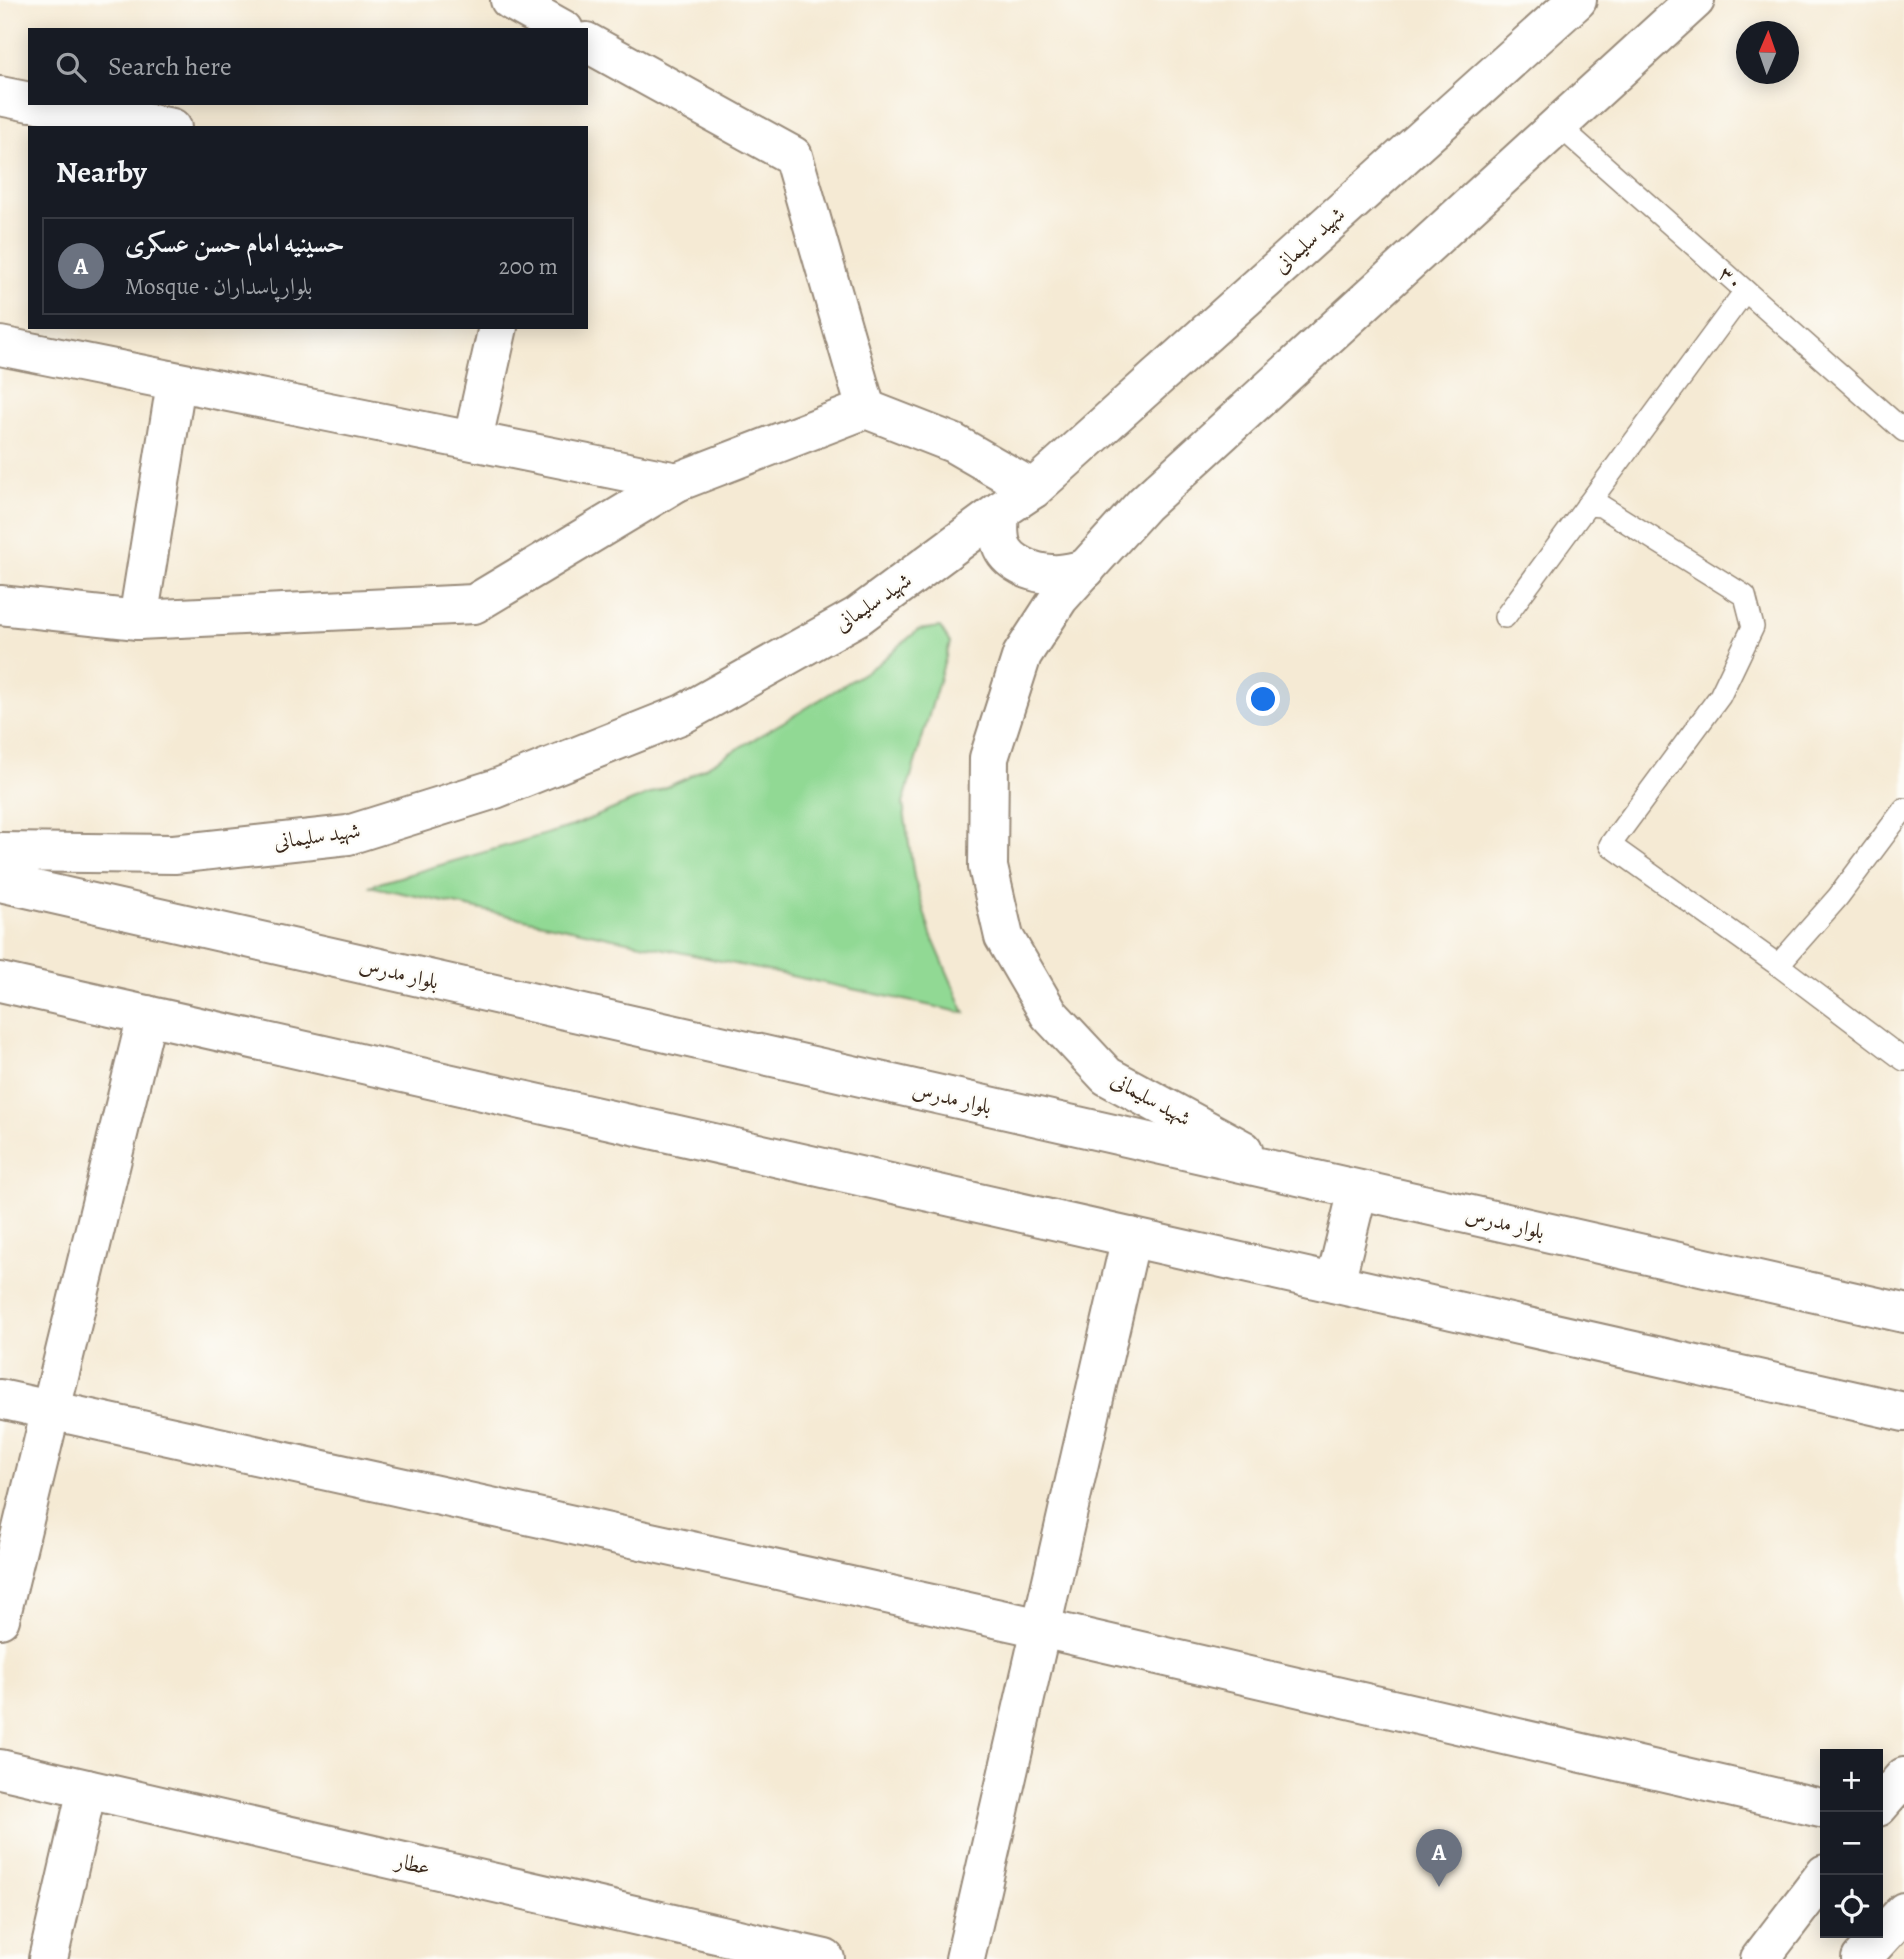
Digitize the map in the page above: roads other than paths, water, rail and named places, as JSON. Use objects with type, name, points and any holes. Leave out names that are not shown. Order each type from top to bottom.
[{"type":"main road","points":[[510,0],[560,28]]},
{"type":"main road","name":"شهید سلیمانی","points":[[0,852],[174,854],[348,835],[495,789],[695,708],[858,616],[1000,510],[1033,489],[1577,0]]},
{"type":"main road","name":"شهید سلیمانی","points":[[1284,1173],[1107,1076],[1049,1014],[1004,937],[988,867],[989,758],[1022,655],[1059,598],[1144,504],[1695,0]]},
{"type":"main road","points":[[588,43],[793,156],[866,409]]},
{"type":"main road","points":[[0,96],[28,102]]},
{"type":"main road","points":[[49,105],[161,126]]},
{"type":"main road","points":[[472,439],[498,329]]},
{"type":"main road","points":[[0,346],[677,482]]},
{"type":"main road","points":[[138,620],[176,383]]},
{"type":"main road","points":[[0,605],[138,620],[474,604],[677,482],[866,409],[953,443],[1033,489]]},
{"type":"main road","points":[[1000,510],[999,533],[1002,548],[1015,563],[1037,572],[1054,575],[1086,569]]},
{"type":"main road","name":"بلوار مدرس","points":[[0,882],[1904,1313]]},
{"type":"main road","points":[[0,982],[1904,1412]]},
{"type":"main road","points":[[0,1619],[147,1015]]},
{"type":"main road","points":[[1335,1283],[1358,1189]]},
{"type":"main road","points":[[965,1959],[1131,1237]]},
{"type":"main road","points":[[0,1399],[1041,1628],[1820,1808]]},
{"type":"main road","name":"عطار","points":[[0,1769],[825,1959]]},
{"type":"main road","points":[[1883,1801],[1904,1777]]},
{"type":"main road","points":[[48,1959],[87,1789]]},
{"type":"main road","points":[[1759,1959],[1824,1875]]},
{"type":"main road","points":[[1861,1959],[1904,1912]]},
{"type":"lane","name":"۳۰","points":[[1558,125],[1904,431]]},
{"type":"lane","points":[[1505,617],[1745,291]]},
{"type":"lane","points":[[1587,505],[1601,506],[1745,596],[1753,627],[1720,696],[1610,845],[1778,965],[1904,1060]]},
{"type":"lane","points":[[1778,965],[1838,897],[1904,809]]},
{"type":"place","name":"حسینیه امام حسن عسکری","points":[[1439,1887]]}]
